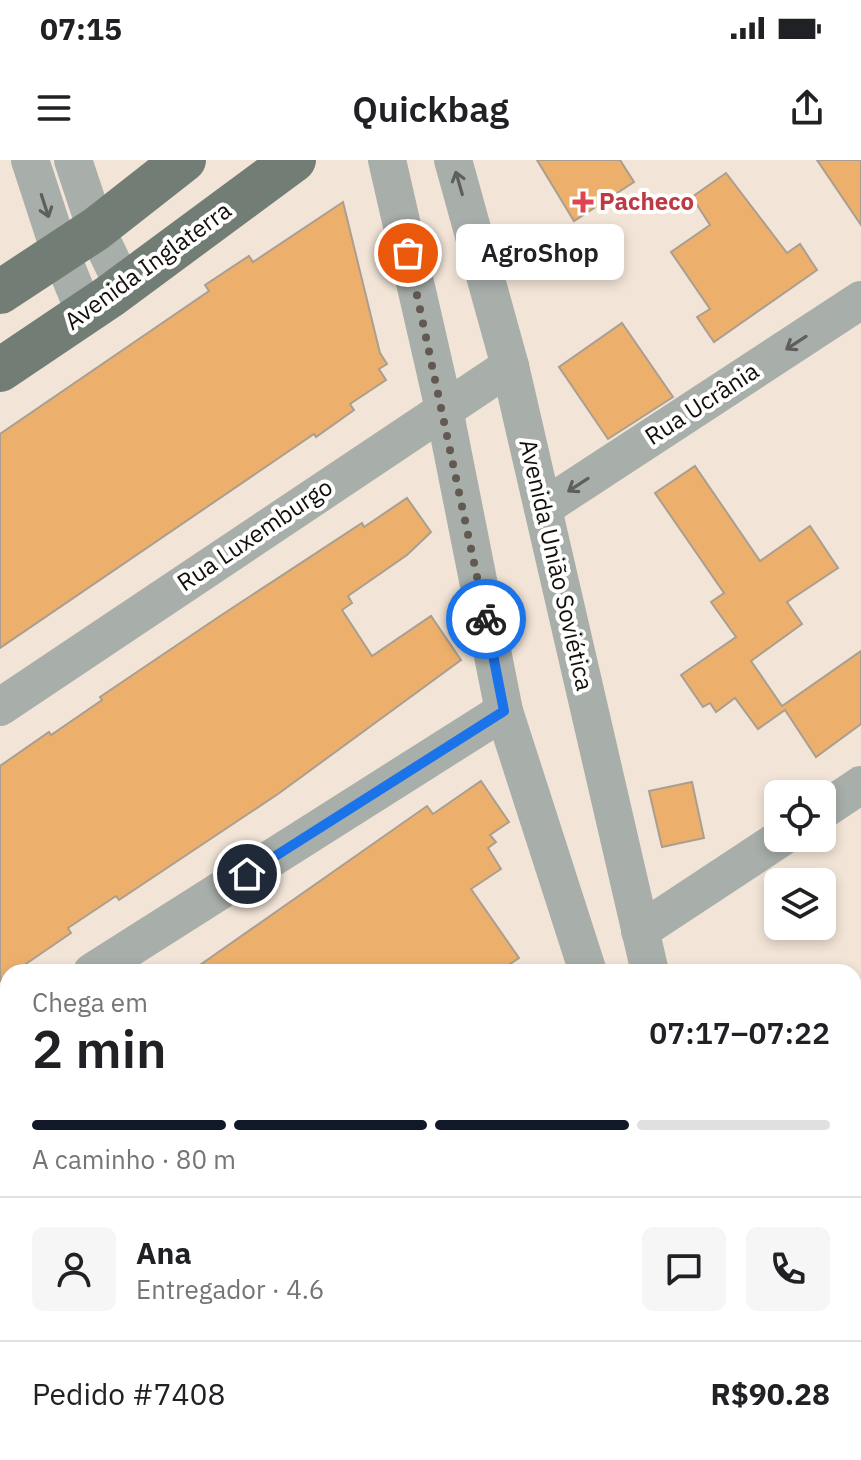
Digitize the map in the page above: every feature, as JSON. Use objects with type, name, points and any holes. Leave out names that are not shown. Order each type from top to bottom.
[{"type":"main road","points":[[0,292],[96,229],[184,160]]},
{"type":"main road","name":"Avenida Inglaterra","points":[[0,370],[85,313],[294,160]]},
{"type":"street","points":[[30,160],[60,252],[85,313]]},
{"type":"street","points":[[73,160],[96,229],[123,285]]},
{"type":"street","points":[[387,160],[444,409],[504,711],[584,964]]},
{"type":"street","name":"Avenida União Soviética","points":[[453,160],[510,366],[648,964]]},
{"type":"street","name":"Rua Ucrânia","points":[[543,508],[861,300]]},
{"type":"street","name":"Rua Luxemburgo","points":[[0,707],[510,366]]},
{"type":"street","points":[[105,964],[504,711]]},
{"type":"street","points":[[836,802],[861,785]]},
{"type":"street","points":[[640,931],[764,849]]},
{"type":"building","name":"Pacheco","points":[[537,160],[620,160],[634,182],[574,221]]},
{"type":"building","points":[[817,160],[861,160],[861,225]]},
{"type":"building","points":[[726,173],[787,253],[800,244],[817,270],[714,342],[697,317],[710,309],[671,252],[710,225],[692,197]]},
{"type":"building","points":[[343,202],[380,353],[387,364],[379,369],[386,380],[350,404],[354,410],[316,437],[314,434],[0,648],[0,434],[209,291],[205,285],[249,256],[253,262]]},
{"type":"building","points":[[622,323],[673,397],[608,439],[559,367]]},
{"type":"building","points":[[695,466],[760,561],[810,526],[838,568],[787,602],[802,624],[751,661],[782,706],[861,651],[861,724],[816,757],[785,710],[758,729],[735,698],[716,712],[710,703],[703,707],[681,675],[736,637],[711,602],[724,593],[655,493]]},
{"type":"building","points":[[407,498],[431,532],[407,555],[348,596],[352,603],[342,610],[372,656],[431,616],[461,660],[278,794],[119,900],[116,896],[68,928],[71,933],[26,964],[0,964],[0,766],[49,732],[51,735],[102,700],[100,697],[220,616],[362,523],[364,527]]},
{"type":"building","points":[[481,781],[509,822],[490,835],[496,842],[488,848],[501,869],[471,889],[519,958],[510,964],[201,964],[427,806],[433,814]]},
{"type":"building","points":[[692,782],[704,838],[662,847],[649,791]]},
{"type":"way so far","points":[[408,253],[444,409],[486,619]]},
{"type":"place","name":"Pacheco","points":[[583,202]]},
{"type":"place","name":"AgroShop","points":[[408,253]]},
{"type":"route","points":[[247,874],[504,711],[486,619]]}]
